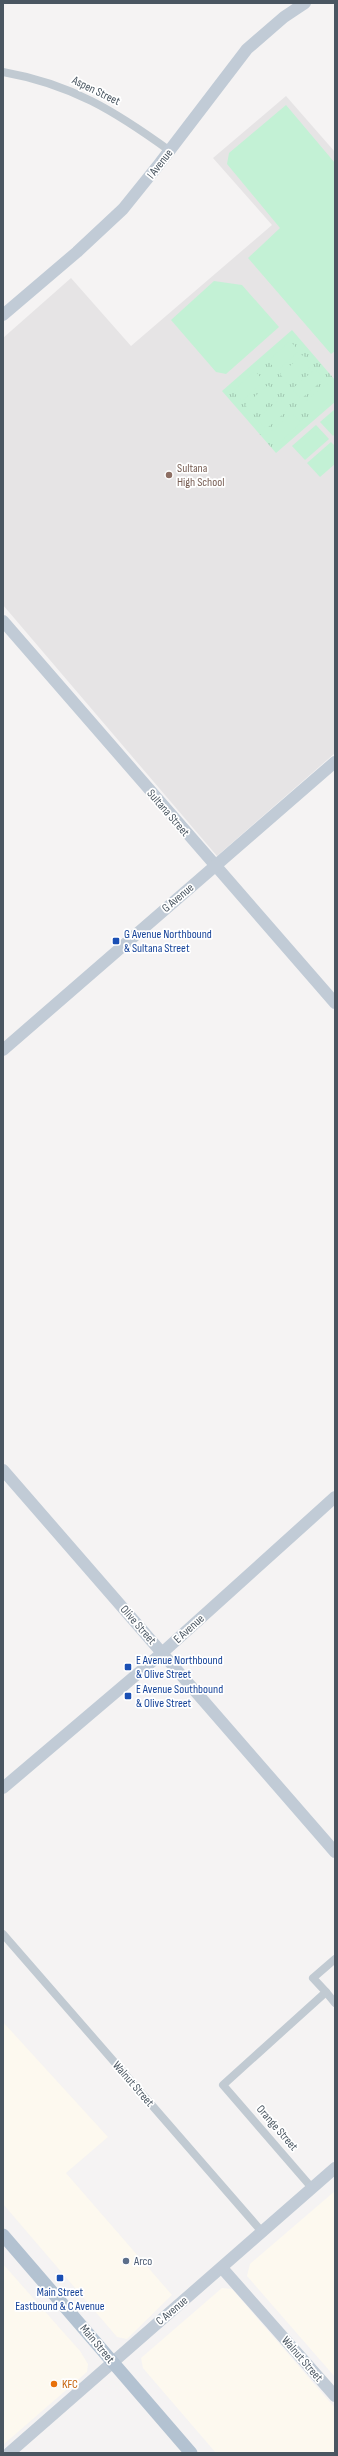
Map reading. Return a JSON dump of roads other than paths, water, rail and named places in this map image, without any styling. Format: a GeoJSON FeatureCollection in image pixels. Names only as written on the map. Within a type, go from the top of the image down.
{"type":"FeatureCollection","features":[{"type":"Feature","properties":{"kind":"main road","name":"Main Street"},"geometry":{"type":"LineString","coordinates":[[3,2235],[191,2453]]}},
{"type":"Feature","properties":{"kind":"street","name":"I Avenue"},"geometry":{"type":"LineString","coordinates":[[3,315],[77,252],[122,208],[170,150],[247,49],[284,17],[305,3]]}},
{"type":"Feature","properties":{"kind":"street","name":"Aspen Street"},"geometry":{"type":"LineString","coordinates":[[3,72],[36,78],[87,98],[117,114],[170,150]]}},
{"type":"Feature","properties":{"kind":"street","name":"Sultana Street"},"geometry":{"type":"LineString","coordinates":[[3,621],[215,867],[335,1003]]}},
{"type":"Feature","properties":{"kind":"street","name":"G Avenue"},"geometry":{"type":"LineString","coordinates":[[3,1050],[335,762]]}},
{"type":"Feature","properties":{"kind":"street","name":"Olive Street"},"geometry":{"type":"LineString","coordinates":[[3,1470],[335,1852]]}},
{"type":"Feature","properties":{"kind":"street","name":"E Avenue"},"geometry":{"type":"LineString","coordinates":[[3,1788],[162,1653],[335,1497]]}},
{"type":"Feature","properties":{"kind":"street","name":"Walnut Street"},"geometry":{"type":"LineString","coordinates":[[3,1934],[263,2233]]}},
{"type":"Feature","properties":{"kind":"street"},"geometry":{"type":"LineString","coordinates":[[335,1959],[313,1978],[335,2003]]}},
{"type":"Feature","properties":{"kind":"street","name":"Orange Street"},"geometry":{"type":"LineString","coordinates":[[312,2188],[224,2085],[326,1992]]}},
{"type":"Feature","properties":{"kind":"street","name":"C Avenue"},"geometry":{"type":"LineString","coordinates":[[17,2450],[112,2362],[263,2233],[335,2168]]}},
{"type":"Feature","properties":{"kind":"street","name":"Walnut Street"},"geometry":{"type":"LineString","coordinates":[[222,2268],[335,2396]]}},
{"type":"Feature","properties":{"kind":"place","name":"Sultana High School"},"geometry":{"type":"Point","coordinates":[169,475]}},
{"type":"Feature","properties":{"kind":"place","name":"G Avenue Northbound & Sultana Street"},"geometry":{"type":"Point","coordinates":[116,941]}},
{"type":"Feature","properties":{"kind":"place","name":"E Avenue Northbound & Olive Street"},"geometry":{"type":"Point","coordinates":[128,1667]}},
{"type":"Feature","properties":{"kind":"place","name":"E Avenue Southbound & Olive Street"},"geometry":{"type":"Point","coordinates":[128,1696]}},
{"type":"Feature","properties":{"kind":"place","name":"Arco"},"geometry":{"type":"Point","coordinates":[126,2261]}},
{"type":"Feature","properties":{"kind":"place","name":"Main Street Eastbound & C Avenue"},"geometry":{"type":"Point","coordinates":[60,2278]}},
{"type":"Feature","properties":{"kind":"place","name":"KFC"},"geometry":{"type":"Point","coordinates":[54,2384]}}]}
